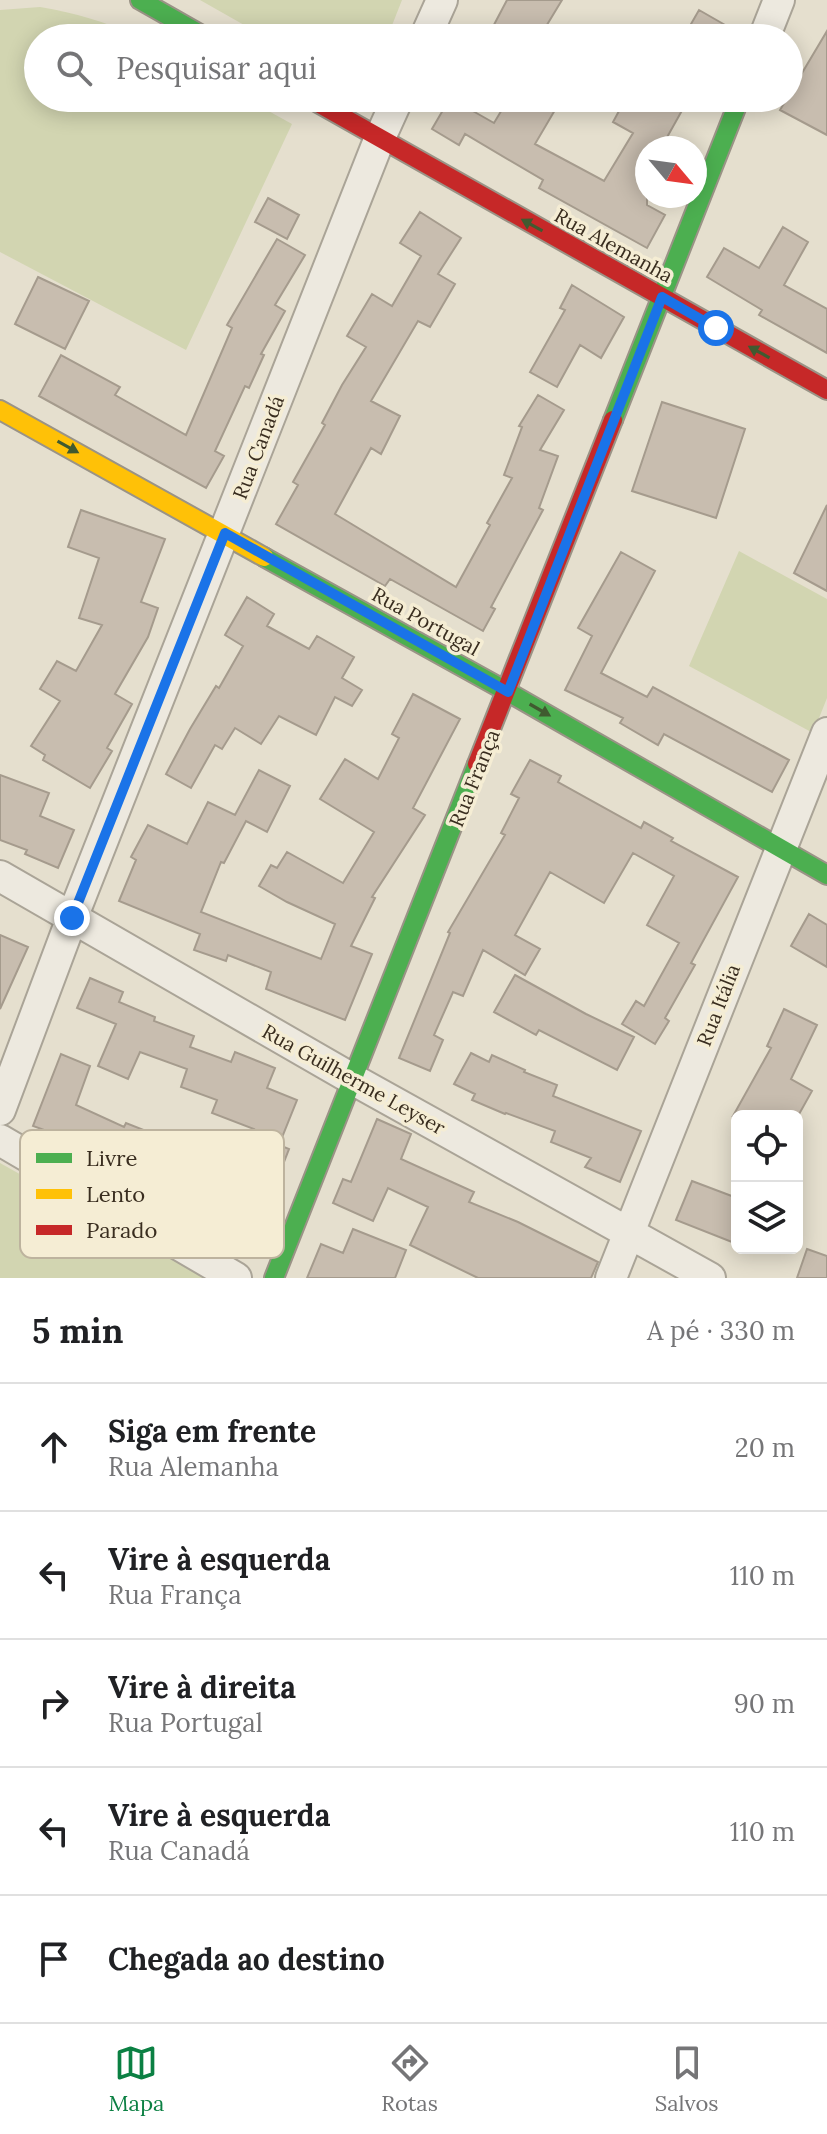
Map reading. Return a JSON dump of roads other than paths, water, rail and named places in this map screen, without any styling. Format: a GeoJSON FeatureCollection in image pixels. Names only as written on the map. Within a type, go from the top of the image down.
{"type":"FeatureCollection","features":[{"type":"Feature","properties":{"kind":"street"},"geometry":{"type":"LineString","coordinates":[[140,0],[182,24]]}},
{"type":"Feature","properties":{"kind":"street"},"geometry":{"type":"LineString","coordinates":[[431,24],[442,0]]}},
{"type":"Feature","properties":{"kind":"street"},"geometry":{"type":"LineString","coordinates":[[770,24],[779,0]]}},
{"type":"Feature","properties":{"kind":"street","name":"Rua Alemanha"},"geometry":{"type":"LineString","coordinates":[[332,112],[827,390]]}},
{"type":"Feature","properties":{"kind":"street","name":"Rua Canadá"},"geometry":{"type":"LineString","coordinates":[[0,1110],[72,918],[392,112]]}},
{"type":"Feature","properties":{"kind":"street","name":"Rua França"},"geometry":{"type":"LineString","coordinates":[[284,1253],[735,112]]}},
{"type":"Feature","properties":{"kind":"street","name":"Rua Portugal"},"geometry":{"type":"LineString","coordinates":[[0,410],[508,692],[827,875]]}},
{"type":"Feature","properties":{"kind":"street","name":"Rua Itália"},"geometry":{"type":"LineString","coordinates":[[611,1278],[827,733]]}},
{"type":"Feature","properties":{"kind":"street","name":"Rua Guilherme Leyser"},"geometry":{"type":"LineString","coordinates":[[0,876],[354,1080],[710,1278]]}},
{"type":"Feature","properties":{"kind":"street"},"geometry":{"type":"LineString","coordinates":[[2,1142],[20,1152]]}},
{"type":"Feature","properties":{"kind":"street"},"geometry":{"type":"LineString","coordinates":[[202,1258],[236,1278]]}},
{"type":"Feature","properties":{"kind":"street","name":"Rua França"},"geometry":{"type":"LineString","coordinates":[[274,1278],[282,1258]]}}]}
